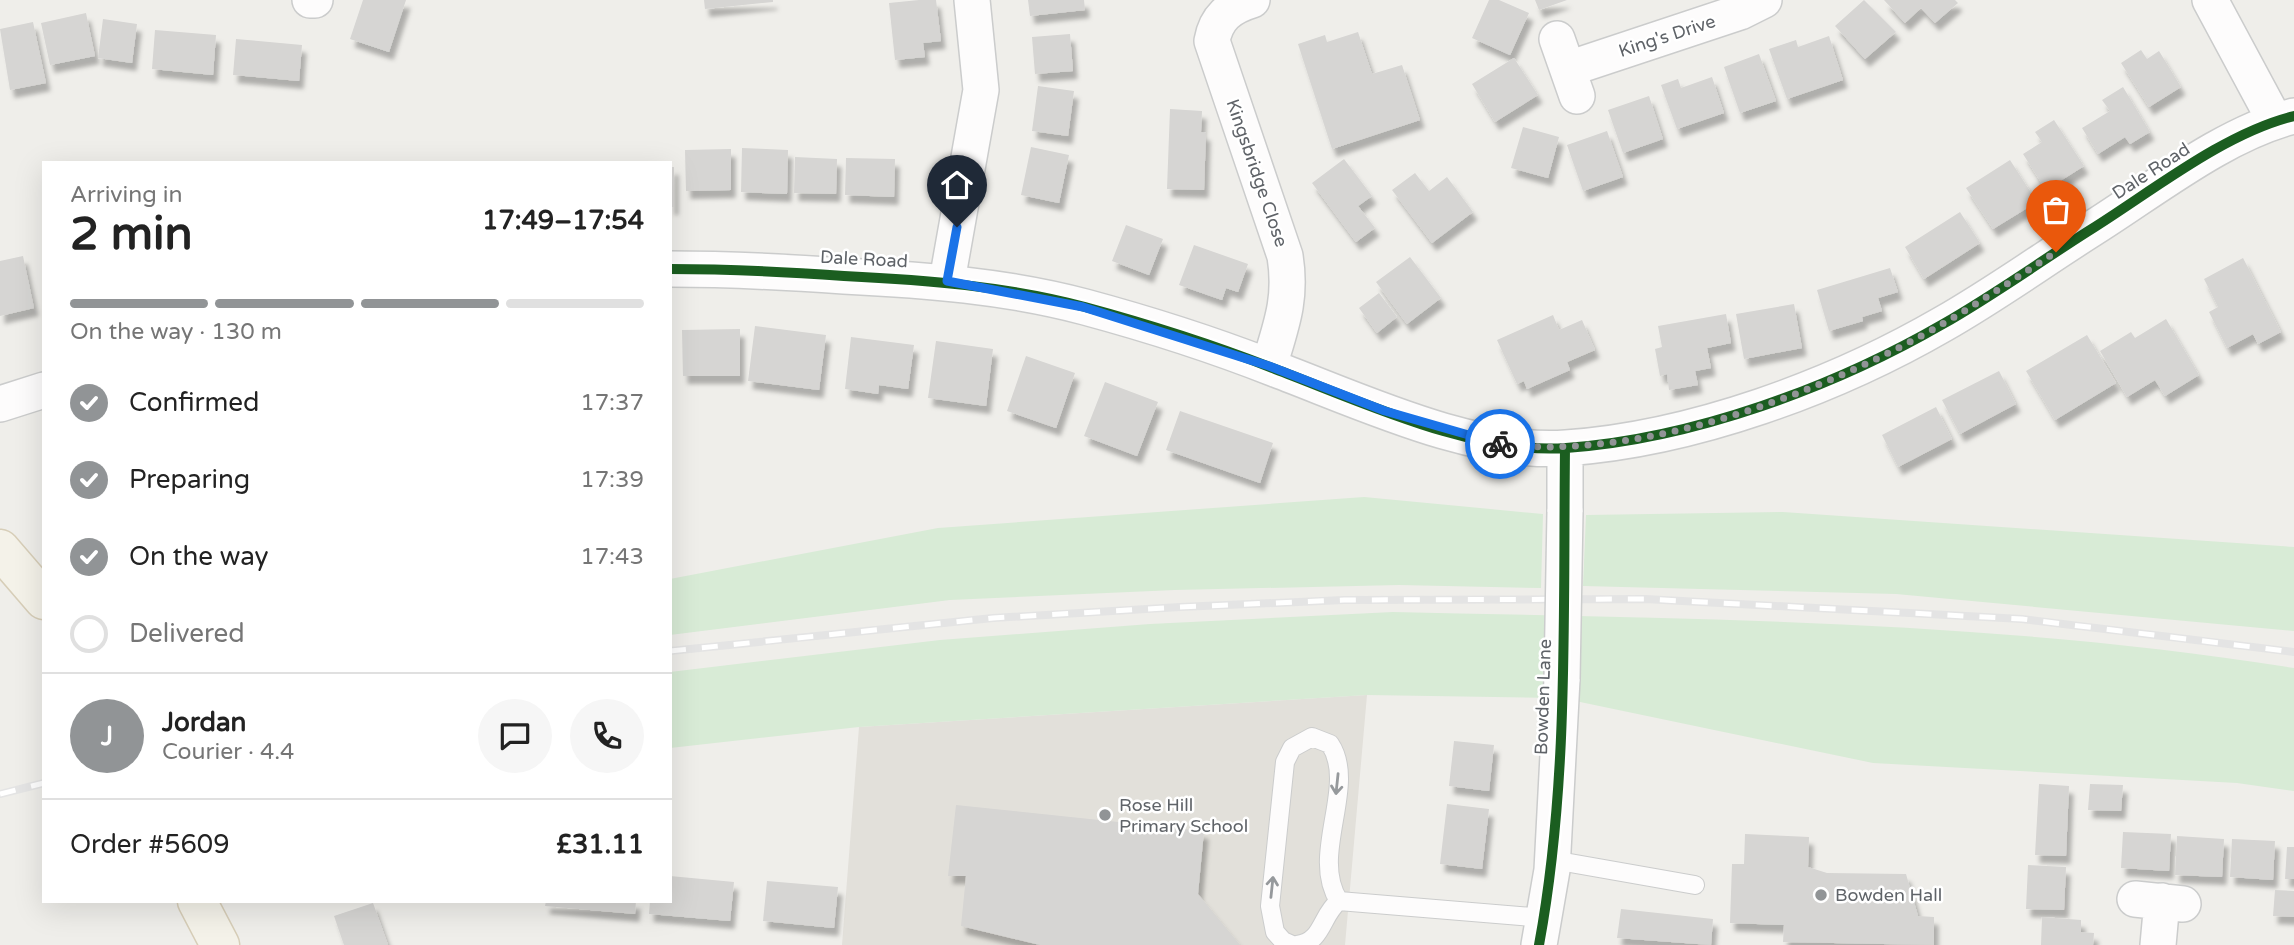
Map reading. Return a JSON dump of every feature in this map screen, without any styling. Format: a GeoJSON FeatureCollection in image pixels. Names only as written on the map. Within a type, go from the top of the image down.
{"type":"FeatureCollection","features":[{"type":"Feature","properties":{"kind":"main road"},"geometry":{"type":"LineString","coordinates":[[0,549],[42,598]]}},
{"type":"Feature","properties":{"kind":"main road"},"geometry":{"type":"LineString","coordinates":[[198,903],[220,945]]}},
{"type":"Feature","properties":{"kind":"street"},"geometry":{"type":"LineString","coordinates":[[947,281],[981,90],[972,0]]}},
{"type":"Feature","properties":{"kind":"street","name":"Kingsbridge Close"},"geometry":{"type":"LineString","coordinates":[[1252,0],[1227,12],[1215,25],[1212,41],[1285,256],[1289,284],[1287,309],[1269,366]]}},
{"type":"Feature","properties":{"kind":"street","name":"King's Drive"},"geometry":{"type":"LineString","coordinates":[[1568,68],[1741,12],[1764,0]]}},
{"type":"Feature","properties":{"kind":"street"},"geometry":{"type":"LineString","coordinates":[[2210,0],[2285,119]]}},
{"type":"Feature","properties":{"kind":"street","name":"Dale Road"},"geometry":{"type":"LineString","coordinates":[[672,269],[724,269],[947,281],[1083,307],[1269,366],[1385,411],[1489,442],[1565,449],[1666,433],[1765,404],[1857,369],[1944,324],[2213,152],[2285,119]]}},
{"type":"Feature","properties":{"kind":"street"},"geometry":{"type":"LineString","coordinates":[[0,404],[42,391]]}},
{"type":"Feature","properties":{"kind":"street","name":"Bowden Lane"},"geometry":{"type":"LineString","coordinates":[[1541,932],[1553,860],[1562,679],[1565,449]]}},
{"type":"Feature","properties":{"kind":"street"},"geometry":{"type":"LineString","coordinates":[[2158,945],[2160,901]]}},
{"type":"Feature","properties":{"kind":"lane"},"geometry":{"type":"LineString","coordinates":[[1344,902],[1327,913],[1316,936],[1306,944],[1294,945],[1275,932],[1270,906],[1284,762],[1292,748],[1312,737],[1330,744],[1339,766],[1329,867],[1331,889],[1344,902],[1541,932]]}},
{"type":"Feature","properties":{"kind":"lane"},"geometry":{"type":"LineString","coordinates":[[1553,860],[1695,885]]}},
{"type":"Feature","properties":{"kind":"shaded area","name":"Rose Hill Primary School"},"geometry":{"type":"Polygon","coordinates":[[[1367,695],[1345,945],[842,945],[859,727],[1367,695]]]}},
{"type":"Feature","properties":{"kind":"green space"},"geometry":{"type":"Polygon","coordinates":[[[1364,497],[1543,514],[1541,588],[1399,585],[1175,590],[950,600],[672,635],[672,579],[938,528],[1364,497]]]}},
{"type":"Feature","properties":{"kind":"green space"},"geometry":{"type":"Polygon","coordinates":[[[1783,512],[2294,547],[2294,631],[1896,594],[1583,586],[1586,515],[1783,512]]]}},
{"type":"Feature","properties":{"kind":"green space"},"geometry":{"type":"Polygon","coordinates":[[[1393,612],[1732,620],[1957,631],[2070,640],[2294,668],[2294,791],[2237,783],[1873,763],[1561,698],[1367,695],[859,727],[672,748],[672,672],[940,640],[1150,624],[1393,612]]]}},
{"type":"Feature","properties":{"kind":"building"},"geometry":{"type":"Polygon","coordinates":[[[363,0],[406,0],[389,52],[350,39],[363,0]]]}},
{"type":"Feature","properties":{"kind":"building"},"geometry":{"type":"Polygon","coordinates":[[[704,0],[773,0],[773,2],[705,9],[704,0]]]}},
{"type":"Feature","properties":{"kind":"building"},"geometry":{"type":"Polygon","coordinates":[[[936,0],[941,41],[923,43],[925,57],[895,60],[889,3],[936,0]]]}},
{"type":"Feature","properties":{"kind":"building"},"geometry":{"type":"Polygon","coordinates":[[[1028,0],[1084,0],[1085,10],[1030,16],[1028,0]]]}},
{"type":"Feature","properties":{"kind":"building"},"geometry":{"type":"Polygon","coordinates":[[[1489,0],[1499,0],[1529,13],[1510,55],[1472,38],[1489,0]]]}},
{"type":"Feature","properties":{"kind":"building"},"geometry":{"type":"Polygon","coordinates":[[[1535,0],[1567,0],[1539,10],[1535,0]]]}},
{"type":"Feature","properties":{"kind":"building"},"geometry":{"type":"Polygon","coordinates":[[[1864,0],[1896,32],[1865,59],[1835,26],[1864,0]]]}},
{"type":"Feature","properties":{"kind":"building"},"geometry":{"type":"Polygon","coordinates":[[[1884,0],[1955,0],[1958,3],[1935,23],[1921,8],[1905,23],[1884,0]]]}},
{"type":"Feature","properties":{"kind":"building"},"geometry":{"type":"Polygon","coordinates":[[[86,13],[95,56],[50,65],[41,23],[86,13]]]}},
{"type":"Feature","properties":{"kind":"building"},"geometry":{"type":"Polygon","coordinates":[[[103,19],[137,24],[132,63],[98,58],[103,19]]]}},
{"type":"Feature","properties":{"kind":"building"},"geometry":{"type":"Polygon","coordinates":[[[33,22],[46,83],[10,90],[0,29],[33,22]]]}},
{"type":"Feature","properties":{"kind":"building"},"geometry":{"type":"Polygon","coordinates":[[[155,30],[216,35],[213,75],[152,69],[155,30]]]}},
{"type":"Feature","properties":{"kind":"building"},"geometry":{"type":"Polygon","coordinates":[[[1358,32],[1372,74],[1402,65],[1420,120],[1332,149],[1298,44],[1325,35],[1327,42],[1358,32]]]}},
{"type":"Feature","properties":{"kind":"building"},"geometry":{"type":"Polygon","coordinates":[[[1070,34],[1073,71],[1035,74],[1032,37],[1070,34]]]}},
{"type":"Feature","properties":{"kind":"building"},"geometry":{"type":"Polygon","coordinates":[[[1829,36],[1843,80],[1787,99],[1769,49],[1796,40],[1798,47],[1829,36]]]}},
{"type":"Feature","properties":{"kind":"building"},"geometry":{"type":"Polygon","coordinates":[[[236,39],[302,45],[299,81],[233,75],[236,39]]]}},
{"type":"Feature","properties":{"kind":"building"},"geometry":{"type":"Polygon","coordinates":[[[2141,50],[2147,59],[2159,51],[2181,87],[2149,107],[2121,63],[2141,50]]]}},
{"type":"Feature","properties":{"kind":"building"},"geometry":{"type":"Polygon","coordinates":[[[1759,54],[1776,101],[1740,113],[1724,67],[1759,54]]]}},
{"type":"Feature","properties":{"kind":"building"},"geometry":{"type":"Polygon","coordinates":[[[1514,58],[1538,95],[1495,122],[1472,84],[1514,58]]]}},
{"type":"Feature","properties":{"kind":"building"},"geometry":{"type":"Polygon","coordinates":[[[1712,77],[1724,113],[1677,129],[1661,85],[1678,79],[1681,88],[1712,77]]]}},
{"type":"Feature","properties":{"kind":"building"},"geometry":{"type":"Polygon","coordinates":[[[1038,86],[1074,91],[1068,136],[1032,131],[1038,86]]]}},
{"type":"Feature","properties":{"kind":"building"},"geometry":{"type":"Polygon","coordinates":[[[2123,87],[2150,132],[2130,144],[2125,137],[2098,154],[2082,128],[2110,111],[2102,100],[2123,87]]]}},
{"type":"Feature","properties":{"kind":"building"},"geometry":{"type":"Polygon","coordinates":[[[1649,96],[1663,139],[1623,153],[1608,110],[1649,96]]]}},
{"type":"Feature","properties":{"kind":"building"},"geometry":{"type":"Polygon","coordinates":[[[1170,109],[1202,111],[1201,132],[1206,133],[1204,190],[1167,189],[1170,109]]]}},
{"type":"Feature","properties":{"kind":"building"},"geometry":{"type":"Polygon","coordinates":[[[2054,120],[2084,166],[2046,190],[2023,154],[2042,142],[2035,132],[2054,120]]]}},
{"type":"Feature","properties":{"kind":"building"},"geometry":{"type":"Polygon","coordinates":[[[1523,127],[1559,137],[1548,178],[1511,168],[1523,127]]]}},
{"type":"Feature","properties":{"kind":"building"},"geometry":{"type":"Polygon","coordinates":[[[1607,131],[1623,177],[1583,191],[1567,145],[1607,131]]]}},
{"type":"Feature","properties":{"kind":"building"},"geometry":{"type":"Polygon","coordinates":[[[1031,147],[1069,155],[1059,203],[1021,195],[1031,147]]]}},
{"type":"Feature","properties":{"kind":"building"},"geometry":{"type":"Polygon","coordinates":[[[742,148],[788,150],[787,194],[741,192],[742,148]]]}},
{"type":"Feature","properties":{"kind":"building"},"geometry":{"type":"Polygon","coordinates":[[[731,149],[731,190],[686,191],[685,150],[731,149]]]}},
{"type":"Feature","properties":{"kind":"building"},"geometry":{"type":"Polygon","coordinates":[[[795,157],[837,159],[836,194],[794,193],[795,157]]]}},
{"type":"Feature","properties":{"kind":"building"},"geometry":{"type":"Polygon","coordinates":[[[846,158],[895,159],[894,197],[845,195],[846,158]]]}},
{"type":"Feature","properties":{"kind":"building"},"geometry":{"type":"Polygon","coordinates":[[[1344,159],[1372,196],[1358,206],[1375,228],[1356,242],[1312,183],[1344,159]]]}},
{"type":"Feature","properties":{"kind":"building"},"geometry":{"type":"Polygon","coordinates":[[[2010,160],[2037,202],[1993,229],[1966,188],[2010,160]]]}},
{"type":"Feature","properties":{"kind":"building"},"geometry":{"type":"Polygon","coordinates":[[[672,167],[674,167],[672,207],[672,167]]]}},
{"type":"Feature","properties":{"kind":"building"},"geometry":{"type":"Polygon","coordinates":[[[1415,173],[1429,191],[1447,177],[1473,212],[1432,243],[1392,190],[1415,173]]]}},
{"type":"Feature","properties":{"kind":"building"},"geometry":{"type":"Polygon","coordinates":[[[1960,212],[1980,243],[1924,279],[1905,247],[1960,212]]]}},
{"type":"Feature","properties":{"kind":"building"},"geometry":{"type":"Polygon","coordinates":[[[1126,225],[1163,239],[1149,275],[1112,261],[1126,225]]]}},
{"type":"Feature","properties":{"kind":"building"},"geometry":{"type":"Polygon","coordinates":[[[1194,245],[1248,264],[1238,292],[1226,288],[1222,300],[1179,285],[1194,245]]]}},
{"type":"Feature","properties":{"kind":"building"},"geometry":{"type":"Polygon","coordinates":[[[23,256],[34,308],[0,316],[0,261],[23,256]]]}},
{"type":"Feature","properties":{"kind":"building"},"geometry":{"type":"Polygon","coordinates":[[[1410,257],[1441,298],[1407,324],[1376,282],[1410,257]]]}},
{"type":"Feature","properties":{"kind":"building"},"geometry":{"type":"Polygon","coordinates":[[[2243,258],[2281,332],[2258,344],[2253,334],[2227,348],[2209,312],[2218,307],[2204,279],[2243,258]]]}},
{"type":"Feature","properties":{"kind":"building"},"geometry":{"type":"Polygon","coordinates":[[[1890,268],[1898,292],[1878,298],[1882,311],[1862,317],[1863,321],[1829,331],[1817,290],[1890,268]]]}},
{"type":"Feature","properties":{"kind":"building"},"geometry":{"type":"Polygon","coordinates":[[[1379,293],[1397,317],[1377,333],[1359,308],[1379,293]]]}},
{"type":"Feature","properties":{"kind":"building"},"geometry":{"type":"Polygon","coordinates":[[[1794,304],[1802,348],[1744,359],[1736,314],[1794,304]]]}},
{"type":"Feature","properties":{"kind":"building"},"geometry":{"type":"Polygon","coordinates":[[[1726,314],[1731,343],[1707,348],[1711,368],[1695,371],[1698,385],[1669,390],[1667,374],[1660,376],[1655,349],[1662,347],[1658,326],[1726,314]]]}},
{"type":"Feature","properties":{"kind":"building"},"geometry":{"type":"Polygon","coordinates":[[[1553,315],[1559,330],[1582,320],[1595,350],[1567,362],[1570,370],[1527,389],[1524,381],[1517,384],[1497,340],[1553,315]]]}},
{"type":"Feature","properties":{"kind":"building"},"geometry":{"type":"Polygon","coordinates":[[[2166,319],[2199,375],[2165,396],[2155,380],[2127,397],[2100,351],[2131,332],[2135,338],[2166,319]]]}},
{"type":"Feature","properties":{"kind":"building"},"geometry":{"type":"Polygon","coordinates":[[[755,326],[826,335],[819,390],[748,381],[755,326]]]}},
{"type":"Feature","properties":{"kind":"building"},"geometry":{"type":"Polygon","coordinates":[[[740,329],[740,376],[683,376],[682,330],[740,329]]]}},
{"type":"Feature","properties":{"kind":"building"},"geometry":{"type":"Polygon","coordinates":[[[2087,335],[2116,383],[2055,420],[2026,371],[2087,335]]]}},
{"type":"Feature","properties":{"kind":"building"},"geometry":{"type":"Polygon","coordinates":[[[851,337],[914,345],[908,389],[879,385],[878,394],[845,389],[851,337]]]}},
{"type":"Feature","properties":{"kind":"building"},"geometry":{"type":"Polygon","coordinates":[[[936,341],[993,349],[986,406],[928,398],[936,341]]]}},
{"type":"Feature","properties":{"kind":"building"},"geometry":{"type":"Polygon","coordinates":[[[1026,356],[1075,373],[1056,428],[1007,411],[1026,356]]]}},
{"type":"Feature","properties":{"kind":"building"},"geometry":{"type":"Polygon","coordinates":[[[1999,371],[2016,404],[1960,434],[1942,400],[1999,371]]]}},
{"type":"Feature","properties":{"kind":"building"},"geometry":{"type":"Polygon","coordinates":[[[1105,382],[1158,402],[1137,456],[1084,436],[1105,382]]]}},
{"type":"Feature","properties":{"kind":"building"},"geometry":{"type":"Polygon","coordinates":[[[1936,407],[1952,439],[1898,467],[1882,435],[1936,407]]]}},
{"type":"Feature","properties":{"kind":"building"},"geometry":{"type":"Polygon","coordinates":[[[1180,411],[1273,443],[1260,483],[1166,450],[1180,411]]]}},
{"type":"Feature","properties":{"kind":"building"},"geometry":{"type":"Polygon","coordinates":[[[1454,741],[1494,745],[1489,791],[1449,786],[1454,741]]]}},
{"type":"Feature","properties":{"kind":"building"},"geometry":{"type":"Polygon","coordinates":[[[2039,784],[2069,786],[2066,856],[2035,855],[2039,784]]]}},
{"type":"Feature","properties":{"kind":"building"},"geometry":{"type":"Polygon","coordinates":[[[2090,784],[2123,785],[2121,811],[2088,810],[2090,784]]]}},
{"type":"Feature","properties":{"kind":"building"},"geometry":{"type":"Polygon","coordinates":[[[1447,804],[1489,809],[1482,869],[1440,864],[1447,804]]]}},
{"type":"Feature","properties":{"kind":"building"},"geometry":{"type":"Polygon","coordinates":[[[956,805],[1204,831],[1198,894],[1240,945],[1040,945],[961,926],[966,876],[948,876],[956,805]]]}},
{"type":"Feature","properties":{"kind":"building"},"geometry":{"type":"Polygon","coordinates":[[[2123,832],[2171,834],[2169,871],[2121,868],[2123,832]]]}},
{"type":"Feature","properties":{"kind":"building","name":"Bowden Hall"},"geometry":{"type":"Polygon","coordinates":[[[1745,834],[1809,837],[1808,867],[1827,873],[1906,874],[1918,916],[1934,917],[1934,945],[1783,942],[1784,925],[1730,923],[1732,864],[1744,864],[1745,834]]]}},
{"type":"Feature","properties":{"kind":"building"},"geometry":{"type":"Polygon","coordinates":[[[2177,836],[2224,839],[2222,877],[2175,875],[2177,836]]]}},
{"type":"Feature","properties":{"kind":"building"},"geometry":{"type":"Polygon","coordinates":[[[2232,839],[2275,841],[2273,880],[2230,877],[2232,839]]]}},
{"type":"Feature","properties":{"kind":"building"},"geometry":{"type":"Polygon","coordinates":[[[2287,847],[2294,847],[2294,879],[2285,879],[2287,847]]]}},
{"type":"Feature","properties":{"kind":"building"},"geometry":{"type":"Polygon","coordinates":[[[2028,865],[2066,867],[2064,910],[2026,909],[2028,865]]]}},
{"type":"Feature","properties":{"kind":"building"},"geometry":{"type":"Polygon","coordinates":[[[672,876],[734,882],[730,921],[649,914],[650,903],[672,903],[672,876]]]}},
{"type":"Feature","properties":{"kind":"building"},"geometry":{"type":"Polygon","coordinates":[[[767,881],[838,887],[834,928],[763,921],[767,881]]]}},
{"type":"Feature","properties":{"kind":"building"},"geometry":{"type":"Polygon","coordinates":[[[2275,890],[2294,891],[2294,917],[2273,916],[2275,890]]]}},
{"type":"Feature","properties":{"kind":"building"},"geometry":{"type":"Polygon","coordinates":[[[373,903],[388,945],[344,945],[334,916],[373,903]]]}},
{"type":"Feature","properties":{"kind":"building"},"geometry":{"type":"Polygon","coordinates":[[[546,903],[636,903],[635,914],[545,906],[546,903]]]}},
{"type":"Feature","properties":{"kind":"building"},"geometry":{"type":"Polygon","coordinates":[[[1621,909],[1713,919],[1711,945],[1617,938],[1621,909]]]}},
{"type":"Feature","properties":{"kind":"building"},"geometry":{"type":"Polygon","coordinates":[[[2042,917],[2081,920],[2081,932],[2094,933],[2093,945],[2041,945],[2042,917]]]}},
{"type":"Feature","properties":{"kind":"railway"},"geometry":{"type":"LineString","coordinates":[[672,651],[993,618],[1180,607],[1344,600],[1645,599],[2022,619],[2294,652]]}},
{"type":"Feature","properties":{"kind":"railway"},"geometry":{"type":"LineString","coordinates":[[0,794],[42,784]]}},
{"type":"Feature","properties":{"kind":"cycle path"},"geometry":{"type":"LineString","coordinates":[[672,269],[905,280],[965,285],[1055,300],[1133,320],[1205,343],[1380,410],[1456,435],[1531,448],[1566,448],[1663,434],[1712,421],[1809,389],[1856,369],[1962,313],[2189,165],[2241,136],[2294,116]]}},
{"type":"Feature","properties":{"kind":"cycle path"},"geometry":{"type":"LineString","coordinates":[[1539,945],[1549,884],[1560,760],[1565,449]]}},
{"type":"Feature","properties":{"kind":"way so far"},"geometry":{"type":"LineString","coordinates":[[1500,444],[1565,449],[1666,433],[1765,404],[1857,369],[1944,324],[2056,252]]}},
{"type":"Feature","properties":{"kind":"place","name":"Rose Hill Primary School"},"geometry":{"type":"Point","coordinates":[1105,815]}},
{"type":"Feature","properties":{"kind":"place","name":"Bowden Hall"},"geometry":{"type":"Point","coordinates":[1821,895]}},
{"type":"Feature","properties":{"kind":"route"},"geometry":{"type":"LineString","coordinates":[[957,227],[947,281],[1083,307],[1269,366],[1385,411],[1500,444]]}}]}
